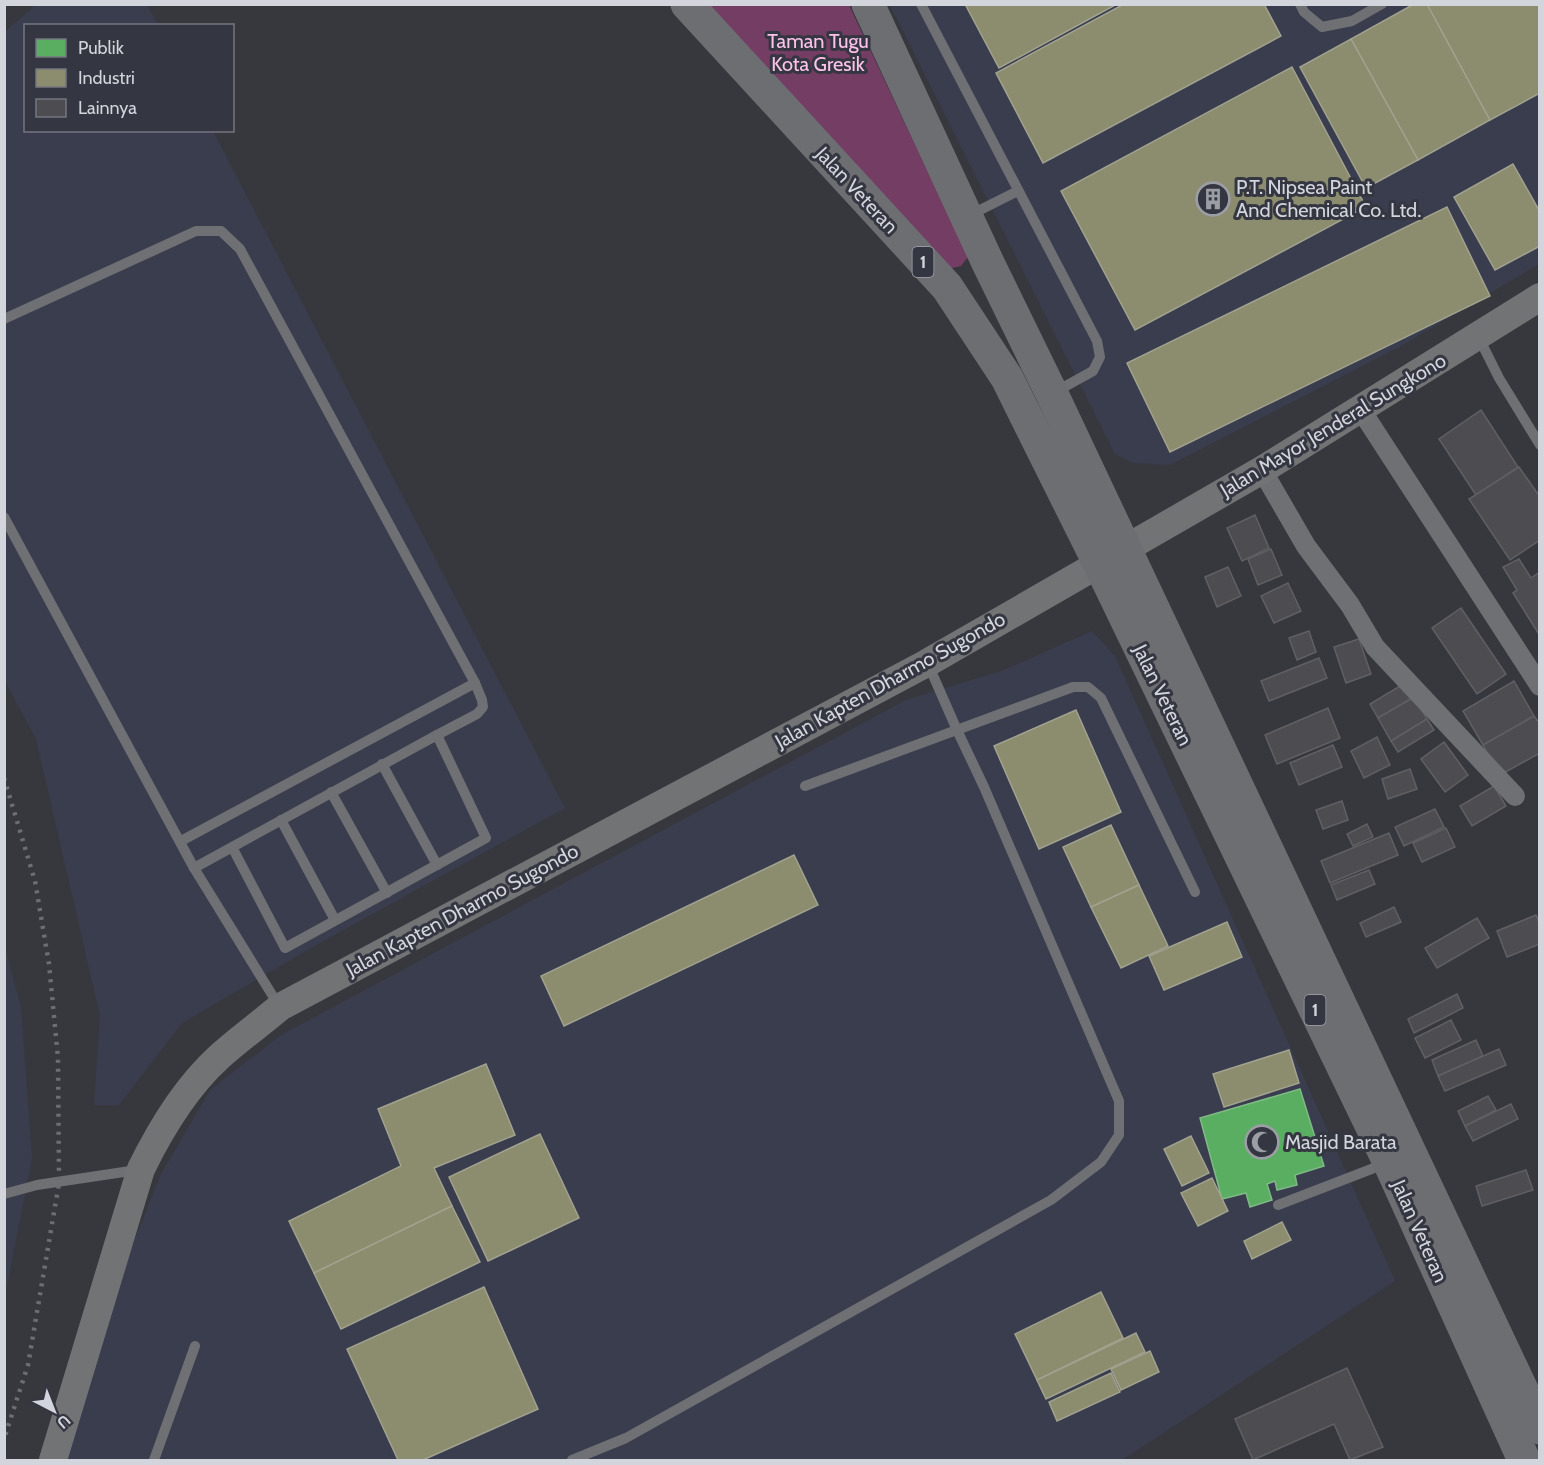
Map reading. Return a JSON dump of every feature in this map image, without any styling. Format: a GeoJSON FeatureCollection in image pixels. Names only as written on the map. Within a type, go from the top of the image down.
{"type":"FeatureCollection","features":[{"type":"Feature","properties":{"kind":"highway","name":"Jalan Veteran"},"geometry":{"type":"LineString","coordinates":[[687,4],[947,287],[1007,378],[1112,555],[1539,1428]]}},
{"type":"Feature","properties":{"kind":"highway","name":"Jalan Veteran"},"geometry":{"type":"LineString","coordinates":[[868,4],[988,263],[1052,394],[1112,555],[1524,1461]]}},
{"type":"Feature","properties":{"kind":"highway"},"geometry":{"type":"LineString","coordinates":[[947,287],[988,263]]}},
{"type":"Feature","properties":{"kind":"main road","name":"Jalan Mayor Jenderal Sungkono"},"geometry":{"type":"LineString","coordinates":[[1112,555],[1262,470],[1539,297]]}},
{"type":"Feature","properties":{"kind":"main road","name":"Jalan Kapten Dharmo Sugondo"},"geometry":{"type":"LineString","coordinates":[[52,1461],[141,1169],[156,1138],[183,1098],[218,1058],[280,1007],[927,663],[1112,555]]}},
{"type":"Feature","properties":{"kind":"street"},"geometry":{"type":"LineString","coordinates":[[1361,410],[1539,686]]}},
{"type":"Feature","properties":{"kind":"street"},"geometry":{"type":"LineString","coordinates":[[1262,470],[1306,546],[1350,605],[1375,647],[1515,796]]}},
{"type":"Feature","properties":{"kind":"lane"},"geometry":{"type":"LineString","coordinates":[[921,4],[1097,341],[1100,357],[1092,371],[1052,394]]}},
{"type":"Feature","properties":{"kind":"lane"},"geometry":{"type":"LineString","coordinates":[[1300,4],[1304,12],[1322,27],[1352,21],[1382,4]]}},
{"type":"Feature","properties":{"kind":"lane"},"geometry":{"type":"LineString","coordinates":[[967,216],[1018,191]]}},
{"type":"Feature","properties":{"kind":"lane"},"geometry":{"type":"LineString","coordinates":[[4,319],[196,231],[221,231],[240,249],[475,683],[482,700],[483,707],[477,714],[194,868]]}},
{"type":"Feature","properties":{"kind":"lane"},"geometry":{"type":"LineString","coordinates":[[1478,336],[1539,445]]}},
{"type":"Feature","properties":{"kind":"lane"},"geometry":{"type":"LineString","coordinates":[[4,517],[194,868],[280,1007]]}},
{"type":"Feature","properties":{"kind":"lane"},"geometry":{"type":"LineString","coordinates":[[572,1461],[626,1438],[1051,1200],[1101,1162],[1119,1135],[1119,1101],[984,787],[927,663]]}},
{"type":"Feature","properties":{"kind":"lane"},"geometry":{"type":"LineString","coordinates":[[181,842],[475,683]]}},
{"type":"Feature","properties":{"kind":"lane"},"geometry":{"type":"LineString","coordinates":[[805,786],[1073,687],[1088,687],[1101,698],[1195,892]]}},
{"type":"Feature","properties":{"kind":"lane"},"geometry":{"type":"LineString","coordinates":[[232,847],[285,948],[387,893],[486,838],[437,735]]}},
{"type":"Feature","properties":{"kind":"lane"},"geometry":{"type":"LineString","coordinates":[[382,764],[437,865]]}},
{"type":"Feature","properties":{"kind":"lane"},"geometry":{"type":"LineString","coordinates":[[331,792],[387,893]]}},
{"type":"Feature","properties":{"kind":"lane"},"geometry":{"type":"LineString","coordinates":[[281,820],[335,920]]}},
{"type":"Feature","properties":{"kind":"lane"},"geometry":{"type":"LineString","coordinates":[[1278,1205],[1389,1162]]}},
{"type":"Feature","properties":{"kind":"lane"},"geometry":{"type":"LineString","coordinates":[[4,1194],[38,1185],[141,1169]]}},
{"type":"Feature","properties":{"kind":"lane"},"geometry":{"type":"LineString","coordinates":[[154,1461],[195,1346]]}},
{"type":"Feature","properties":{"kind":"shaded area"},"geometry":{"type":"Polygon","coordinates":[[[35,5],[147,5],[157,24],[24,24],[24,132],[214,132],[565,808],[318,944],[182,1023],[119,1105],[94,1105],[100,1016],[36,739],[5,681],[5,32],[35,5]]]}},
{"type":"Feature","properties":{"kind":"shaded area"},"geometry":{"type":"Polygon","coordinates":[[[890,5],[1539,5],[1539,264],[1401,346],[1170,465],[1133,463],[1115,454],[890,5]]]}},
{"type":"Feature","properties":{"kind":"shaded area"},"geometry":{"type":"Polygon","coordinates":[[[1092,631],[1115,656],[1395,1281],[1122,1460],[65,1460],[123,1269],[161,1174],[210,1090],[281,1035],[906,700],[1004,670],[1092,631]]]}},
{"type":"Feature","properties":{"kind":"shaded area"},"geometry":{"type":"Polygon","coordinates":[[[5,947],[21,1008],[32,1158],[5,1296],[5,947]]]}},
{"type":"Feature","properties":{"kind":"green space","name":"Taman Tugu Kota Gresik"},"geometry":{"type":"Polygon","coordinates":[[[708,5],[849,5],[968,257],[961,266],[948,269],[708,5]]]}},
{"type":"Feature","properties":{"kind":"building: Publik","name":"Masjid Barata"},"geometry":{"type":"Polygon","coordinates":[[[1300,1089],[1324,1166],[1295,1175],[1297,1185],[1277,1190],[1275,1181],[1267,1184],[1272,1200],[1250,1207],[1246,1193],[1222,1199],[1200,1118],[1300,1089]]]}},
{"type":"Feature","properties":{"kind":"building: Industri"},"geometry":{"type":"Polygon","coordinates":[[[965,4],[1117,4],[999,68],[965,4]]]}},
{"type":"Feature","properties":{"kind":"building: Industri"},"geometry":{"type":"Polygon","coordinates":[[[1124,4],[1264,4],[1281,36],[1043,163],[996,73],[1124,4]]]}},
{"type":"Feature","properties":{"kind":"building: Industri"},"geometry":{"type":"Polygon","coordinates":[[[1414,4],[1427,4],[1490,120],[1418,160],[1351,39],[1414,4]]]}},
{"type":"Feature","properties":{"kind":"building: Industri"},"geometry":{"type":"Polygon","coordinates":[[[1427,4],[1540,4],[1540,93],[1490,120],[1427,4]]]}},
{"type":"Feature","properties":{"kind":"building: Industri"},"geometry":{"type":"Polygon","coordinates":[[[1351,39],[1418,160],[1366,188],[1300,67],[1351,39]]]}},
{"type":"Feature","properties":{"kind":"building: Industri","name":"P.T. Nipsea Paint And Chemical Co. Ltd."},"geometry":{"type":"Polygon","coordinates":[[[1292,67],[1366,207],[1135,330],[1061,191],[1292,67]]]}},
{"type":"Feature","properties":{"kind":"building: Industri"},"geometry":{"type":"Polygon","coordinates":[[[1513,164],[1540,212],[1540,246],[1495,270],[1454,197],[1513,164]]]}},
{"type":"Feature","properties":{"kind":"building: Industri"},"geometry":{"type":"Polygon","coordinates":[[[1447,207],[1490,296],[1170,452],[1127,363],[1447,207]]]}},
{"type":"Feature","properties":{"kind":"building: Industri"},"geometry":{"type":"Polygon","coordinates":[[[1076,710],[1121,812],[1039,849],[994,746],[1076,710]]]}},
{"type":"Feature","properties":{"kind":"building: Industri"},"geometry":{"type":"Polygon","coordinates":[[[1111,825],[1139,885],[1091,907],[1063,847],[1111,825]]]}},
{"type":"Feature","properties":{"kind":"building: Industri"},"geometry":{"type":"Polygon","coordinates":[[[794,855],[818,905],[564,1026],[541,976],[794,855]]]}},
{"type":"Feature","properties":{"kind":"building: Industri"},"geometry":{"type":"Polygon","coordinates":[[[1139,885],[1168,946],[1121,968],[1091,907],[1139,885]]]}},
{"type":"Feature","properties":{"kind":"building: Industri"},"geometry":{"type":"Polygon","coordinates":[[[1227,922],[1242,957],[1164,990],[1149,956],[1227,922]]]}},
{"type":"Feature","properties":{"kind":"building: Industri"},"geometry":{"type":"Polygon","coordinates":[[[1289,1050],[1299,1083],[1224,1107],[1213,1074],[1289,1050]]]}},
{"type":"Feature","properties":{"kind":"building: Industri"},"geometry":{"type":"Polygon","coordinates":[[[486,1064],[515,1135],[434,1168],[452,1206],[314,1273],[289,1221],[401,1166],[378,1109],[486,1064]]]}},
{"type":"Feature","properties":{"kind":"building: Industri"},"geometry":{"type":"Polygon","coordinates":[[[540,1134],[579,1218],[488,1261],[449,1177],[540,1134]]]}},
{"type":"Feature","properties":{"kind":"building: Industri"},"geometry":{"type":"Polygon","coordinates":[[[1191,1136],[1209,1173],[1182,1186],[1164,1149],[1191,1136]]]}},
{"type":"Feature","properties":{"kind":"building: Industri"},"geometry":{"type":"Polygon","coordinates":[[[1212,1178],[1228,1211],[1198,1226],[1181,1193],[1212,1178]]]}},
{"type":"Feature","properties":{"kind":"building: Industri"},"geometry":{"type":"Polygon","coordinates":[[[452,1206],[480,1262],[341,1329],[314,1273],[452,1206]]]}},
{"type":"Feature","properties":{"kind":"building: Industri"},"geometry":{"type":"Polygon","coordinates":[[[1282,1222],[1291,1240],[1252,1259],[1244,1241],[1282,1222]]]}},
{"type":"Feature","properties":{"kind":"building: Industri"},"geometry":{"type":"Polygon","coordinates":[[[484,1287],[538,1409],[423,1460],[398,1460],[347,1349],[484,1287]]]}},
{"type":"Feature","properties":{"kind":"building: Industri"},"geometry":{"type":"Polygon","coordinates":[[[1101,1292],[1123,1338],[1037,1380],[1015,1334],[1101,1292]]]}},
{"type":"Feature","properties":{"kind":"building: Industri"},"geometry":{"type":"Polygon","coordinates":[[[1136,1333],[1145,1352],[1046,1399],[1037,1380],[1136,1333]]]}},
{"type":"Feature","properties":{"kind":"building: Industri"},"geometry":{"type":"Polygon","coordinates":[[[1150,1351],[1159,1372],[1121,1390],[1111,1369],[1150,1351]]]}},
{"type":"Feature","properties":{"kind":"building: Industri"},"geometry":{"type":"Polygon","coordinates":[[[1111,1373],[1120,1392],[1057,1421],[1049,1402],[1111,1373]]]}},
{"type":"Feature","properties":{"kind":"building: Lainnya"},"geometry":{"type":"Polygon","coordinates":[[[1481,410],[1518,467],[1476,495],[1439,439],[1481,410]]]}},
{"type":"Feature","properties":{"kind":"building: Lainnya"},"geometry":{"type":"Polygon","coordinates":[[[1519,467],[1540,497],[1540,540],[1510,560],[1469,499],[1519,467]]]}},
{"type":"Feature","properties":{"kind":"building: Lainnya"},"geometry":{"type":"Polygon","coordinates":[[[1255,515],[1269,548],[1242,561],[1227,528],[1255,515]]]}},
{"type":"Feature","properties":{"kind":"building: Lainnya"},"geometry":{"type":"Polygon","coordinates":[[[1271,549],[1282,575],[1258,585],[1248,559],[1271,549]]]}},
{"type":"Feature","properties":{"kind":"building: Lainnya"},"geometry":{"type":"Polygon","coordinates":[[[1519,559],[1531,578],[1540,572],[1540,636],[1513,593],[1517,590],[1503,567],[1519,559]]]}},
{"type":"Feature","properties":{"kind":"building: Lainnya"},"geometry":{"type":"Polygon","coordinates":[[[1228,567],[1241,596],[1217,607],[1205,577],[1228,567]]]}},
{"type":"Feature","properties":{"kind":"building: Lainnya"},"geometry":{"type":"Polygon","coordinates":[[[1288,583],[1301,611],[1274,623],[1261,596],[1288,583]]]}},
{"type":"Feature","properties":{"kind":"building: Lainnya"},"geometry":{"type":"Polygon","coordinates":[[[1461,608],[1506,674],[1477,694],[1432,628],[1461,608]]]}},
{"type":"Feature","properties":{"kind":"building: Lainnya"},"geometry":{"type":"Polygon","coordinates":[[[1309,631],[1316,652],[1297,660],[1289,638],[1309,631]]]}},
{"type":"Feature","properties":{"kind":"building: Lainnya"},"geometry":{"type":"Polygon","coordinates":[[[1359,639],[1371,674],[1346,683],[1334,647],[1359,639]]]}},
{"type":"Feature","properties":{"kind":"building: Lainnya"},"geometry":{"type":"Polygon","coordinates":[[[1319,658],[1327,678],[1269,701],[1261,681],[1319,658]]]}},
{"type":"Feature","properties":{"kind":"building: Lainnya"},"geometry":{"type":"Polygon","coordinates":[[[1514,681],[1534,716],[1483,745],[1463,711],[1514,681]]]}},
{"type":"Feature","properties":{"kind":"building: Lainnya"},"geometry":{"type":"Polygon","coordinates":[[[1405,683],[1414,697],[1378,718],[1370,704],[1405,683]]]}},
{"type":"Feature","properties":{"kind":"building: Lainnya"},"geometry":{"type":"Polygon","coordinates":[[[1414,697],[1427,719],[1391,741],[1378,718],[1414,697]]]}},
{"type":"Feature","properties":{"kind":"building: Lainnya"},"geometry":{"type":"Polygon","coordinates":[[[1328,708],[1340,738],[1277,764],[1265,735],[1328,708]]]}},
{"type":"Feature","properties":{"kind":"building: Lainnya"},"geometry":{"type":"Polygon","coordinates":[[[1534,716],[1540,724],[1540,753],[1500,775],[1483,745],[1534,716]]]}},
{"type":"Feature","properties":{"kind":"building: Lainnya"},"geometry":{"type":"Polygon","coordinates":[[[1427,719],[1434,730],[1398,752],[1391,741],[1427,719]]]}},
{"type":"Feature","properties":{"kind":"building: Lainnya"},"geometry":{"type":"Polygon","coordinates":[[[1377,737],[1390,765],[1364,778],[1351,751],[1377,737]]]}},
{"type":"Feature","properties":{"kind":"building: Lainnya"},"geometry":{"type":"Polygon","coordinates":[[[1444,742],[1468,775],[1445,792],[1421,759],[1444,742]]]}},
{"type":"Feature","properties":{"kind":"building: Lainnya"},"geometry":{"type":"Polygon","coordinates":[[[1333,745],[1342,767],[1299,785],[1290,763],[1333,745]]]}},
{"type":"Feature","properties":{"kind":"building: Lainnya"},"geometry":{"type":"Polygon","coordinates":[[[1410,769],[1417,789],[1388,799],[1382,779],[1410,769]]]}},
{"type":"Feature","properties":{"kind":"building: Lainnya"},"geometry":{"type":"Polygon","coordinates":[[[1494,786],[1506,806],[1472,826],[1460,806],[1494,786]]]}},
{"type":"Feature","properties":{"kind":"building: Lainnya"},"geometry":{"type":"Polygon","coordinates":[[[1342,801],[1348,820],[1323,829],[1316,810],[1342,801]]]}},
{"type":"Feature","properties":{"kind":"building: Lainnya"},"geometry":{"type":"Polygon","coordinates":[[[1435,809],[1444,827],[1404,846],[1395,827],[1435,809]]]}},
{"type":"Feature","properties":{"kind":"building: Lainnya"},"geometry":{"type":"Polygon","coordinates":[[[1367,824],[1373,837],[1353,846],[1347,834],[1367,824]]]}},
{"type":"Feature","properties":{"kind":"building: Lainnya"},"geometry":{"type":"Polygon","coordinates":[[[1446,828],[1455,847],[1422,862],[1413,843],[1446,828]]]}},
{"type":"Feature","properties":{"kind":"building: Lainnya"},"geometry":{"type":"Polygon","coordinates":[[[1389,833],[1398,855],[1330,883],[1321,861],[1389,833]]]}},
{"type":"Feature","properties":{"kind":"building: Lainnya"},"geometry":{"type":"Polygon","coordinates":[[[1369,870],[1375,884],[1337,900],[1331,885],[1369,870]]]}},
{"type":"Feature","properties":{"kind":"building: Lainnya"},"geometry":{"type":"Polygon","coordinates":[[[1394,907],[1401,922],[1366,937],[1360,923],[1394,907]]]}},
{"type":"Feature","properties":{"kind":"building: Lainnya"},"geometry":{"type":"Polygon","coordinates":[[[1536,915],[1540,925],[1540,944],[1507,957],[1497,931],[1536,915]]]}},
{"type":"Feature","properties":{"kind":"building: Lainnya"},"geometry":{"type":"Polygon","coordinates":[[[1477,918],[1489,938],[1437,968],[1425,948],[1477,918]]]}},
{"type":"Feature","properties":{"kind":"building: Lainnya"},"geometry":{"type":"Polygon","coordinates":[[[1457,994],[1463,1008],[1414,1033],[1408,1019],[1457,994]]]}},
{"type":"Feature","properties":{"kind":"building: Lainnya"},"geometry":{"type":"Polygon","coordinates":[[[1451,1020],[1461,1040],[1425,1058],[1415,1038],[1451,1020]]]}},
{"type":"Feature","properties":{"kind":"building: Lainnya"},"geometry":{"type":"Polygon","coordinates":[[[1476,1040],[1483,1056],[1438,1076],[1432,1060],[1476,1040]]]}},
{"type":"Feature","properties":{"kind":"building: Lainnya"},"geometry":{"type":"Polygon","coordinates":[[[1499,1049],[1506,1065],[1445,1091],[1438,1076],[1499,1049]]]}},
{"type":"Feature","properties":{"kind":"building: Lainnya"},"geometry":{"type":"Polygon","coordinates":[[[1488,1096],[1496,1110],[1465,1126],[1458,1111],[1488,1096]]]}},
{"type":"Feature","properties":{"kind":"building: Lainnya"},"geometry":{"type":"Polygon","coordinates":[[[1511,1104],[1518,1119],[1473,1141],[1465,1126],[1511,1104]]]}},
{"type":"Feature","properties":{"kind":"building: Lainnya"},"geometry":{"type":"Polygon","coordinates":[[[1526,1170],[1533,1190],[1482,1206],[1476,1186],[1526,1170]]]}},
{"type":"Feature","properties":{"kind":"building: Lainnya"},"geometry":{"type":"Polygon","coordinates":[[[1347,1368],[1383,1447],[1350,1460],[1334,1424],[1253,1460],[1235,1419],[1347,1368]]]}},
{"type":"Feature","properties":{"kind":"railway"},"geometry":{"type":"LineString","coordinates":[[4,778],[35,881],[49,964],[58,1058],[59,1183],[28,1365],[4,1439]]}},
{"type":"Feature","properties":{"kind":"place","name":"P.T. Nipsea Paint And Chemical Co. Ltd."},"geometry":{"type":"Point","coordinates":[1213,199]}},
{"type":"Feature","properties":{"kind":"place","name":"Masjid Barata"},"geometry":{"type":"Point","coordinates":[1262,1142]}}]}
